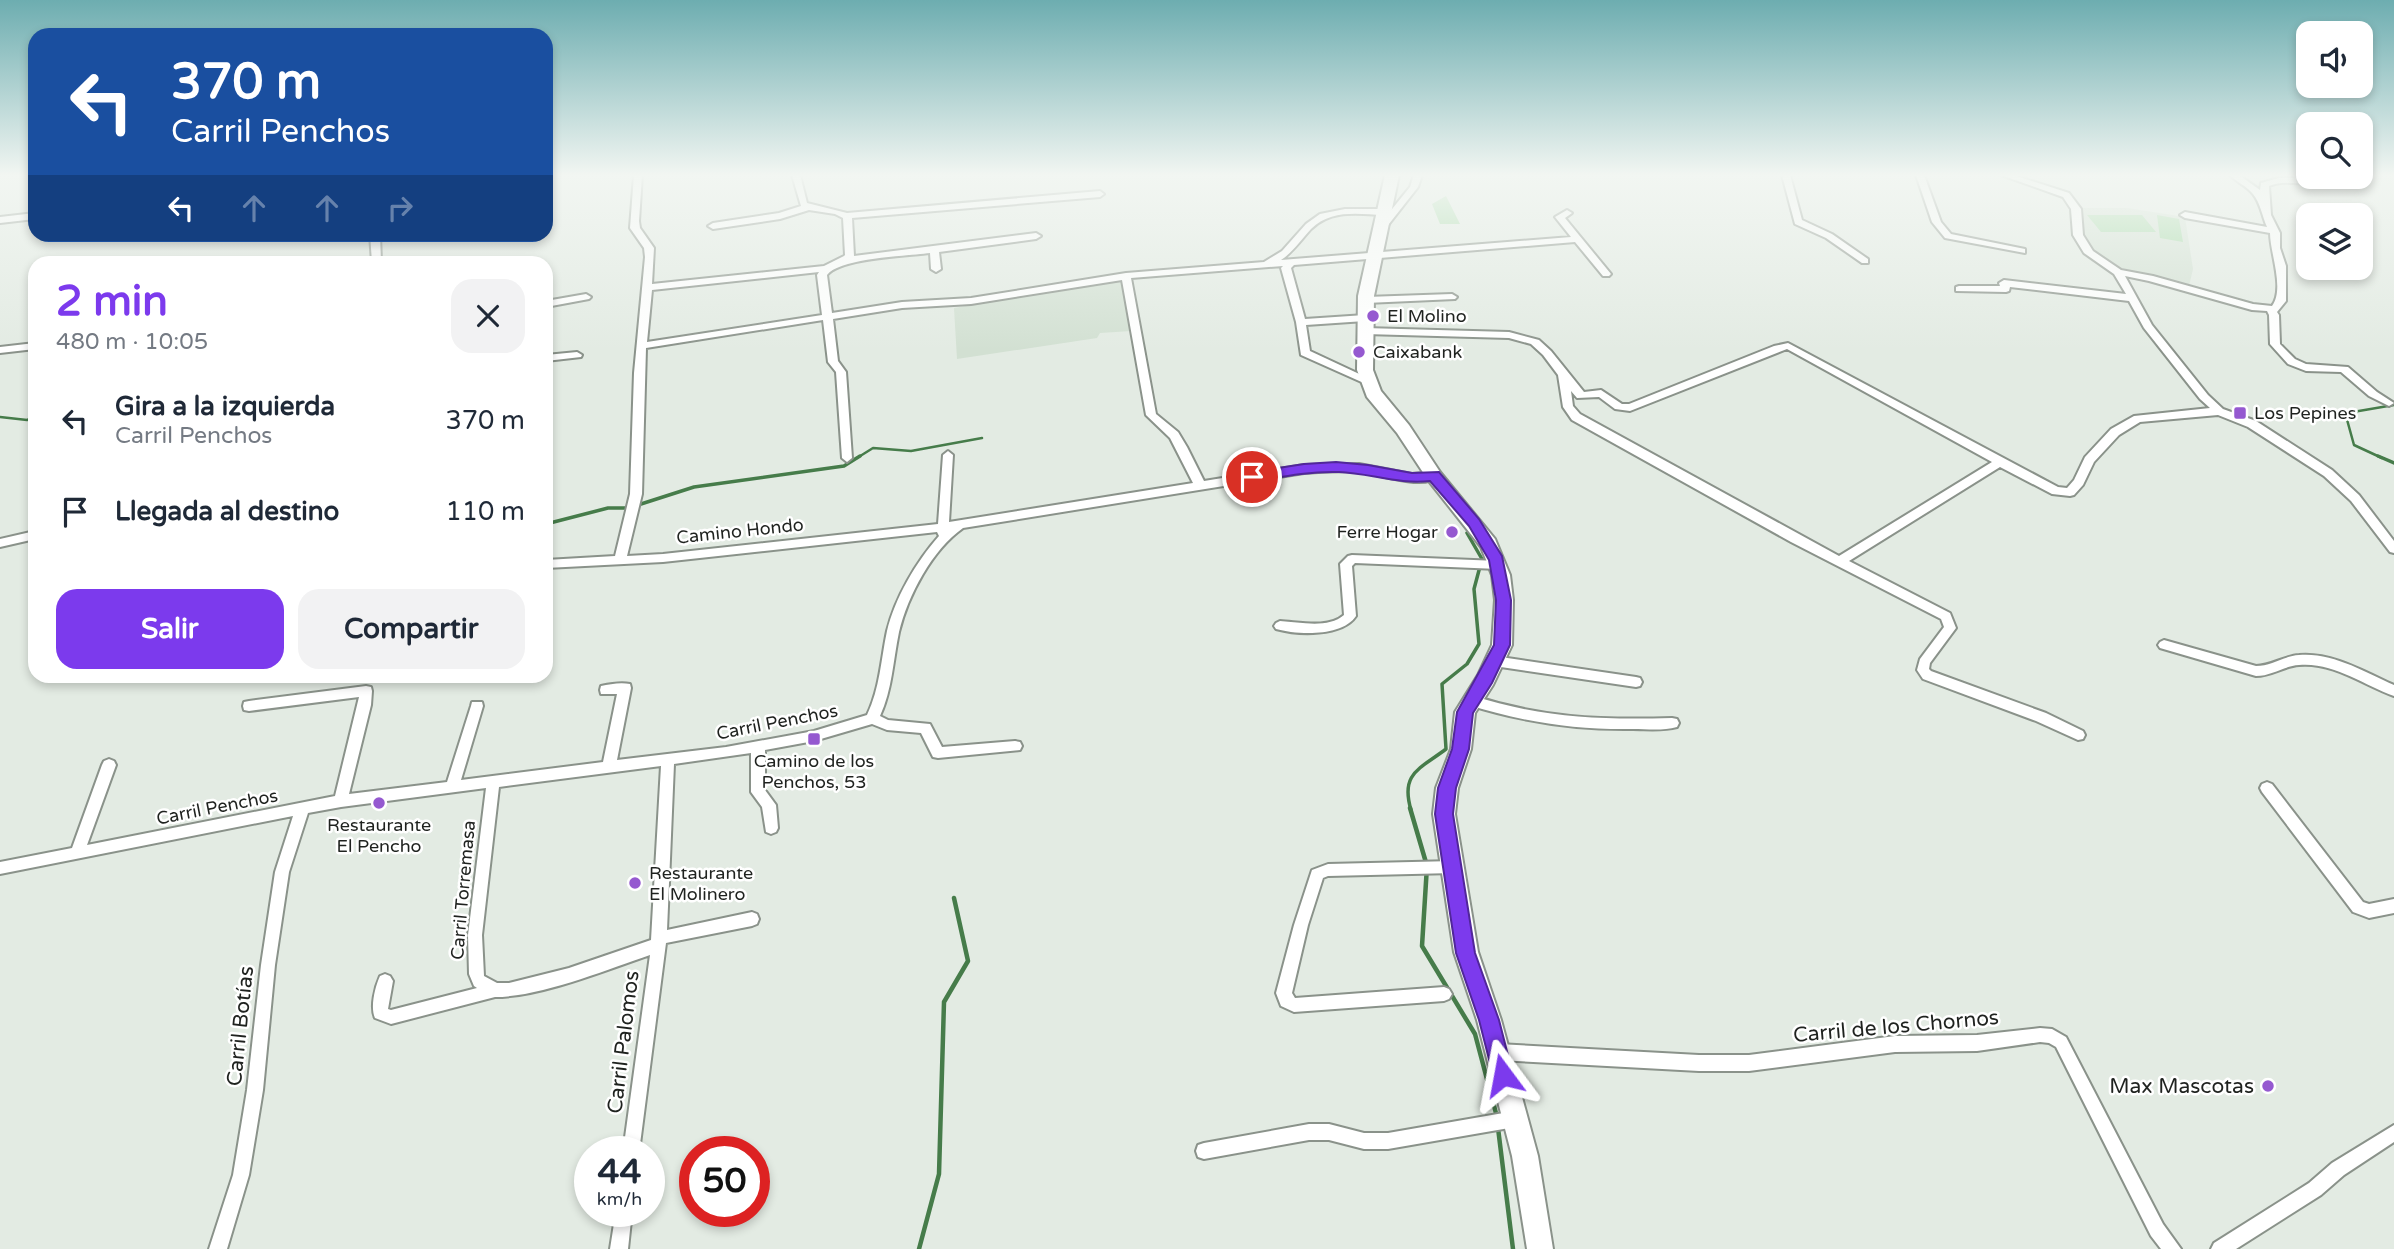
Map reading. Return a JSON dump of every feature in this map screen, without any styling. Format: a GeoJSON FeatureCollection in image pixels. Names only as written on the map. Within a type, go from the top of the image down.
{"type":"FeatureCollection","features":[{"type":"Feature","properties":{"kind":"main road"},"geometry":{"type":"LineString","coordinates":[[1379,233],[1366,300],[1366,381],[1403,429],[1434,476],[1474,522],[1489,544],[1486,565],[1504,600],[1502,645],[1463,719],[1456,767],[1444,801],[1447,834],[1436,867],[1498,1052],[1503,1121],[1525,1156],[1540,1249]]}},
{"type":"Feature","properties":{"kind":"street"},"geometry":{"type":"LineString","coordinates":[[620,559],[636,495],[641,346],[648,287],[649,248],[639,233]]}},
{"type":"Feature","properties":{"kind":"street"},"geometry":{"type":"LineString","coordinates":[[847,260],[851,251],[848,233]]}},
{"type":"Feature","properties":{"kind":"street"},"geometry":{"type":"LineString","coordinates":[[1306,233],[1286,268],[1301,322],[1305,353],[1366,381]]}},
{"type":"Feature","properties":{"kind":"street"},"geometry":{"type":"LineString","coordinates":[[1573,233],[1606,274]]}},
{"type":"Feature","properties":{"kind":"street"},"geometry":{"type":"LineString","coordinates":[[1823,233],[1865,261]]}},
{"type":"Feature","properties":{"kind":"street"},"geometry":{"type":"LineString","coordinates":[[1946,233],[1948,236],[2022,251]]}},
{"type":"Feature","properties":{"kind":"street"},"geometry":{"type":"LineString","coordinates":[[2078,233],[2089,253],[2118,272],[2271,310],[2278,307],[2281,301],[2282,271],[2275,248],[2274,233]]}},
{"type":"Feature","properties":{"kind":"street"},"geometry":{"type":"LineString","coordinates":[[648,287],[824,269],[847,260],[1035,236]]}},
{"type":"Feature","properties":{"kind":"street"},"geometry":{"type":"LineString","coordinates":[[641,346],[923,303],[971,301],[1126,276],[1291,260],[1373,257],[1577,239]]}},
{"type":"Feature","properties":{"kind":"street"},"geometry":{"type":"LineString","coordinates":[[934,250],[936,268]]}},
{"type":"Feature","properties":{"kind":"street"},"geometry":{"type":"LineString","coordinates":[[824,269],[822,281],[833,362],[841,372],[847,458]]}},
{"type":"Feature","properties":{"kind":"street"},"geometry":{"type":"LineString","coordinates":[[2118,272],[2156,336],[2204,397],[2219,411],[2252,424],[2328,473],[2355,498],[2394,549]]}},
{"type":"Feature","properties":{"kind":"street"},"geometry":{"type":"LineString","coordinates":[[1126,276],[1151,415],[1174,435],[1200,485]]}},
{"type":"Feature","properties":{"kind":"street"},"geometry":{"type":"LineString","coordinates":[[1959,289],[2006,289],[2004,283],[2131,298]]}},
{"type":"Feature","properties":{"kind":"street"},"geometry":{"type":"LineString","coordinates":[[1366,300],[1452,297]]}},
{"type":"Feature","properties":{"kind":"street"},"geometry":{"type":"LineString","coordinates":[[553,302],[586,298]]}},
{"type":"Feature","properties":{"kind":"street"},"geometry":{"type":"LineString","coordinates":[[2271,310],[2274,315],[2275,344],[2298,366],[2304,369],[2344,369],[2373,394],[2389,403]]}},
{"type":"Feature","properties":{"kind":"street"},"geometry":{"type":"LineString","coordinates":[[1301,322],[1365,324],[1522,338],[1535,342],[1547,352],[1581,396]]}},
{"type":"Feature","properties":{"kind":"street"},"geometry":{"type":"LineString","coordinates":[[1567,402],[1572,395],[1601,393],[1619,407],[1630,408],[1788,346],[2056,491],[2070,492],[2079,482],[2089,460],[2106,441],[2115,432],[2138,419],[2219,411]]}},
{"type":"Feature","properties":{"kind":"street"},"geometry":{"type":"LineString","coordinates":[[0,351],[28,347]]}},
{"type":"Feature","properties":{"kind":"street"},"geometry":{"type":"LineString","coordinates":[[553,357],[577,355]]}},
{"type":"Feature","properties":{"kind":"street"},"geometry":{"type":"LineString","coordinates":[[1563,375],[1571,412],[1582,420],[1946,616],[1950,628],[1924,662],[1923,670],[1927,674],[2041,717],[2078,735]]}},
{"type":"Feature","properties":{"kind":"street"},"geometry":{"type":"LineString","coordinates":[[948,455],[946,528],[898,619],[890,666],[872,719],[887,725],[925,729],[938,753],[1015,746]]}},
{"type":"Feature","properties":{"kind":"street"},"geometry":{"type":"LineString","coordinates":[[1840,561],[2000,462]]}},
{"type":"Feature","properties":{"kind":"street"},"geometry":{"type":"LineString","coordinates":[[946,528],[1200,485],[1328,467],[1359,468],[1412,478],[1434,476]]}},
{"type":"Feature","properties":{"kind":"street","name":"Camino Hondo"},"geometry":{"type":"LineString","coordinates":[[553,564],[663,558],[946,528]]}},
{"type":"Feature","properties":{"kind":"street"},"geometry":{"type":"LineString","coordinates":[[0,543],[28,537]]}},
{"type":"Feature","properties":{"kind":"street"},"geometry":{"type":"LineString","coordinates":[[1280,626],[1339,626],[1348,620],[1350,616],[1346,564],[1352,559],[1486,565]]}},
{"type":"Feature","properties":{"kind":"street"},"geometry":{"type":"LineString","coordinates":[[2164,645],[2256,671],[2271,671],[2297,660],[2316,661],[2394,691]]}},
{"type":"Feature","properties":{"kind":"street"},"geometry":{"type":"LineString","coordinates":[[1494,661],[1636,682]]}},
{"type":"Feature","properties":{"kind":"street"},"geometry":{"type":"LineString","coordinates":[[606,690],[625,688],[609,766]]}},
{"type":"Feature","properties":{"kind":"street"},"geometry":{"type":"LineString","coordinates":[[248,706],[366,691],[365,705],[341,801]]}},
{"type":"Feature","properties":{"kind":"street"},"geometry":{"type":"LineString","coordinates":[[1471,700],[1504,712],[1576,725],[1672,723]]}},
{"type":"Feature","properties":{"kind":"street"},"geometry":{"type":"LineString","coordinates":[[452,787],[477,706]]}},
{"type":"Feature","properties":{"kind":"street","name":"Carril Penchos"},"geometry":{"type":"LineString","coordinates":[[0,868],[341,801],[758,747],[814,736],[872,719]]}},
{"type":"Feature","properties":{"kind":"street"},"geometry":{"type":"LineString","coordinates":[[758,747],[758,792],[769,805],[771,828]]}},
{"type":"Feature","properties":{"kind":"street","name":"Carril Palomos"},"geometry":{"type":"LineString","coordinates":[[633,1136],[658,942],[668,758]]}},
{"type":"Feature","properties":{"kind":"street"},"geometry":{"type":"LineString","coordinates":[[77,853],[109,765]]}},
{"type":"Feature","properties":{"kind":"street","name":"Carril Torremasa"},"geometry":{"type":"LineString","coordinates":[[493,782],[475,935],[476,974],[486,987],[495,990]]}},
{"type":"Feature","properties":{"kind":"street"},"geometry":{"type":"LineString","coordinates":[[2267,788],[2358,907],[2369,911],[2394,906]]}},
{"type":"Feature","properties":{"kind":"street","name":"Carril Botías"},"geometry":{"type":"LineString","coordinates":[[218,1249],[243,1163],[282,872],[303,808]]}},
{"type":"Feature","properties":{"kind":"street"},"geometry":{"type":"LineString","coordinates":[[1436,867],[1328,870],[1317,874],[1301,925],[1284,997],[1289,1004],[1294,1005],[1444,994]]}},
{"type":"Feature","properties":{"kind":"street"},"geometry":{"type":"LineString","coordinates":[[385,981],[380,1013],[391,1017],[495,990],[509,990],[569,975],[658,942],[752,919]]}},
{"type":"Feature","properties":{"kind":"street","name":"Carril de los Chornos"},"geometry":{"type":"LineString","coordinates":[[1498,1052],[1699,1063],[1749,1063],[1895,1044],[1977,1043],[2052,1036],[2061,1042],[2157,1230],[2172,1249]]}},
{"type":"Feature","properties":{"kind":"street"},"geometry":{"type":"LineString","coordinates":[[1204,1151],[1309,1132],[1329,1132],[1375,1142],[1503,1121]]}},
{"type":"Feature","properties":{"kind":"street"},"geometry":{"type":"LineString","coordinates":[[2220,1249],[2315,1189],[2337,1169],[2394,1133]]}},
{"type":"Feature","properties":{"kind":"street"},"geometry":{"type":"LineString","coordinates":[[619,1249],[622,1227]]}},
{"type":"Feature","properties":{"kind":"shaded area"},"geometry":{"type":"Polygon","coordinates":[[[2084,233],[2188,233],[2193,269],[2189,286],[2117,267],[2094,252],[2084,233]]]}},
{"type":"Feature","properties":{"kind":"shaded area"},"geometry":{"type":"Polygon","coordinates":[[[1116,280],[1122,284],[1131,331],[1100,333],[1097,338],[957,359],[954,308],[1116,280]]]}},
{"type":"Feature","properties":{"kind":"green space"},"geometry":{"type":"Polygon","coordinates":[[[2159,233],[2181,233],[2183,242],[2160,238],[2159,233]]]}},
{"type":"Feature","properties":{"kind":"waterway"},"geometry":{"type":"LineString","coordinates":[[2382,458],[2354,445],[2346,416],[2353,412],[2394,405]]}},
{"type":"Feature","properties":{"kind":"waterway"},"geometry":{"type":"LineString","coordinates":[[0,417],[28,420]]}},
{"type":"Feature","properties":{"kind":"waterway"},"geometry":{"type":"LineString","coordinates":[[857,458],[873,448],[911,451],[982,438]]}},
{"type":"Feature","properties":{"kind":"waterway"},"geometry":{"type":"LineString","coordinates":[[641,504],[694,487],[844,466],[860,456]]}},
{"type":"Feature","properties":{"kind":"waterway"},"geometry":{"type":"LineString","coordinates":[[2378,456],[2394,463]]}},
{"type":"Feature","properties":{"kind":"waterway"},"geometry":{"type":"LineString","coordinates":[[553,522],[608,508],[626,508]]}},
{"type":"Feature","properties":{"kind":"waterway"},"geometry":{"type":"LineString","coordinates":[[1411,810],[1408,798],[1410,780],[1421,767],[1446,749],[1442,684],[1467,664],[1479,644],[1474,589],[1482,559],[1467,533]]}},
{"type":"Feature","properties":{"kind":"waterway"},"geometry":{"type":"LineString","coordinates":[[1410,808],[1427,866],[1422,946],[1475,1034],[1497,1117]]}},
{"type":"Feature","properties":{"kind":"waterway"},"geometry":{"type":"LineString","coordinates":[[919,1249],[939,1174],[944,1002],[968,961],[954,898]]}},
{"type":"Feature","properties":{"kind":"waterway"},"geometry":{"type":"LineString","coordinates":[[1498,1128],[1513,1249]]}},
{"type":"Feature","properties":{"kind":"place","name":"El Molino"},"geometry":{"type":"Point","coordinates":[1373,316]}},
{"type":"Feature","properties":{"kind":"place","name":"Caixabank"},"geometry":{"type":"Point","coordinates":[1359,352]}},
{"type":"Feature","properties":{"kind":"place","name":"Los Pepines"},"geometry":{"type":"Point","coordinates":[2240,413]}},
{"type":"Feature","properties":{"kind":"place","name":"Ferre Hogar"},"geometry":{"type":"Point","coordinates":[1452,532]}},
{"type":"Feature","properties":{"kind":"place","name":"Camino de los Penchos, 53"},"geometry":{"type":"Point","coordinates":[814,739]}},
{"type":"Feature","properties":{"kind":"place","name":"Restaurante El Pencho"},"geometry":{"type":"Point","coordinates":[379,803]}},
{"type":"Feature","properties":{"kind":"place","name":"Restaurante El Molinero"},"geometry":{"type":"Point","coordinates":[635,883]}},
{"type":"Feature","properties":{"kind":"place","name":"Max Mascotas"},"geometry":{"type":"Point","coordinates":[2268,1086]}},
{"type":"Feature","properties":{"kind":"route"},"geometry":{"type":"LineString","coordinates":[[1252,477],[1336,467],[1412,478],[1434,476],[1474,522],[1496,560],[1504,600],[1502,645],[1486,679],[1465,712],[1461,749],[1447,788],[1444,814],[1466,953],[1489,1020],[1503,1075]]}}]}
